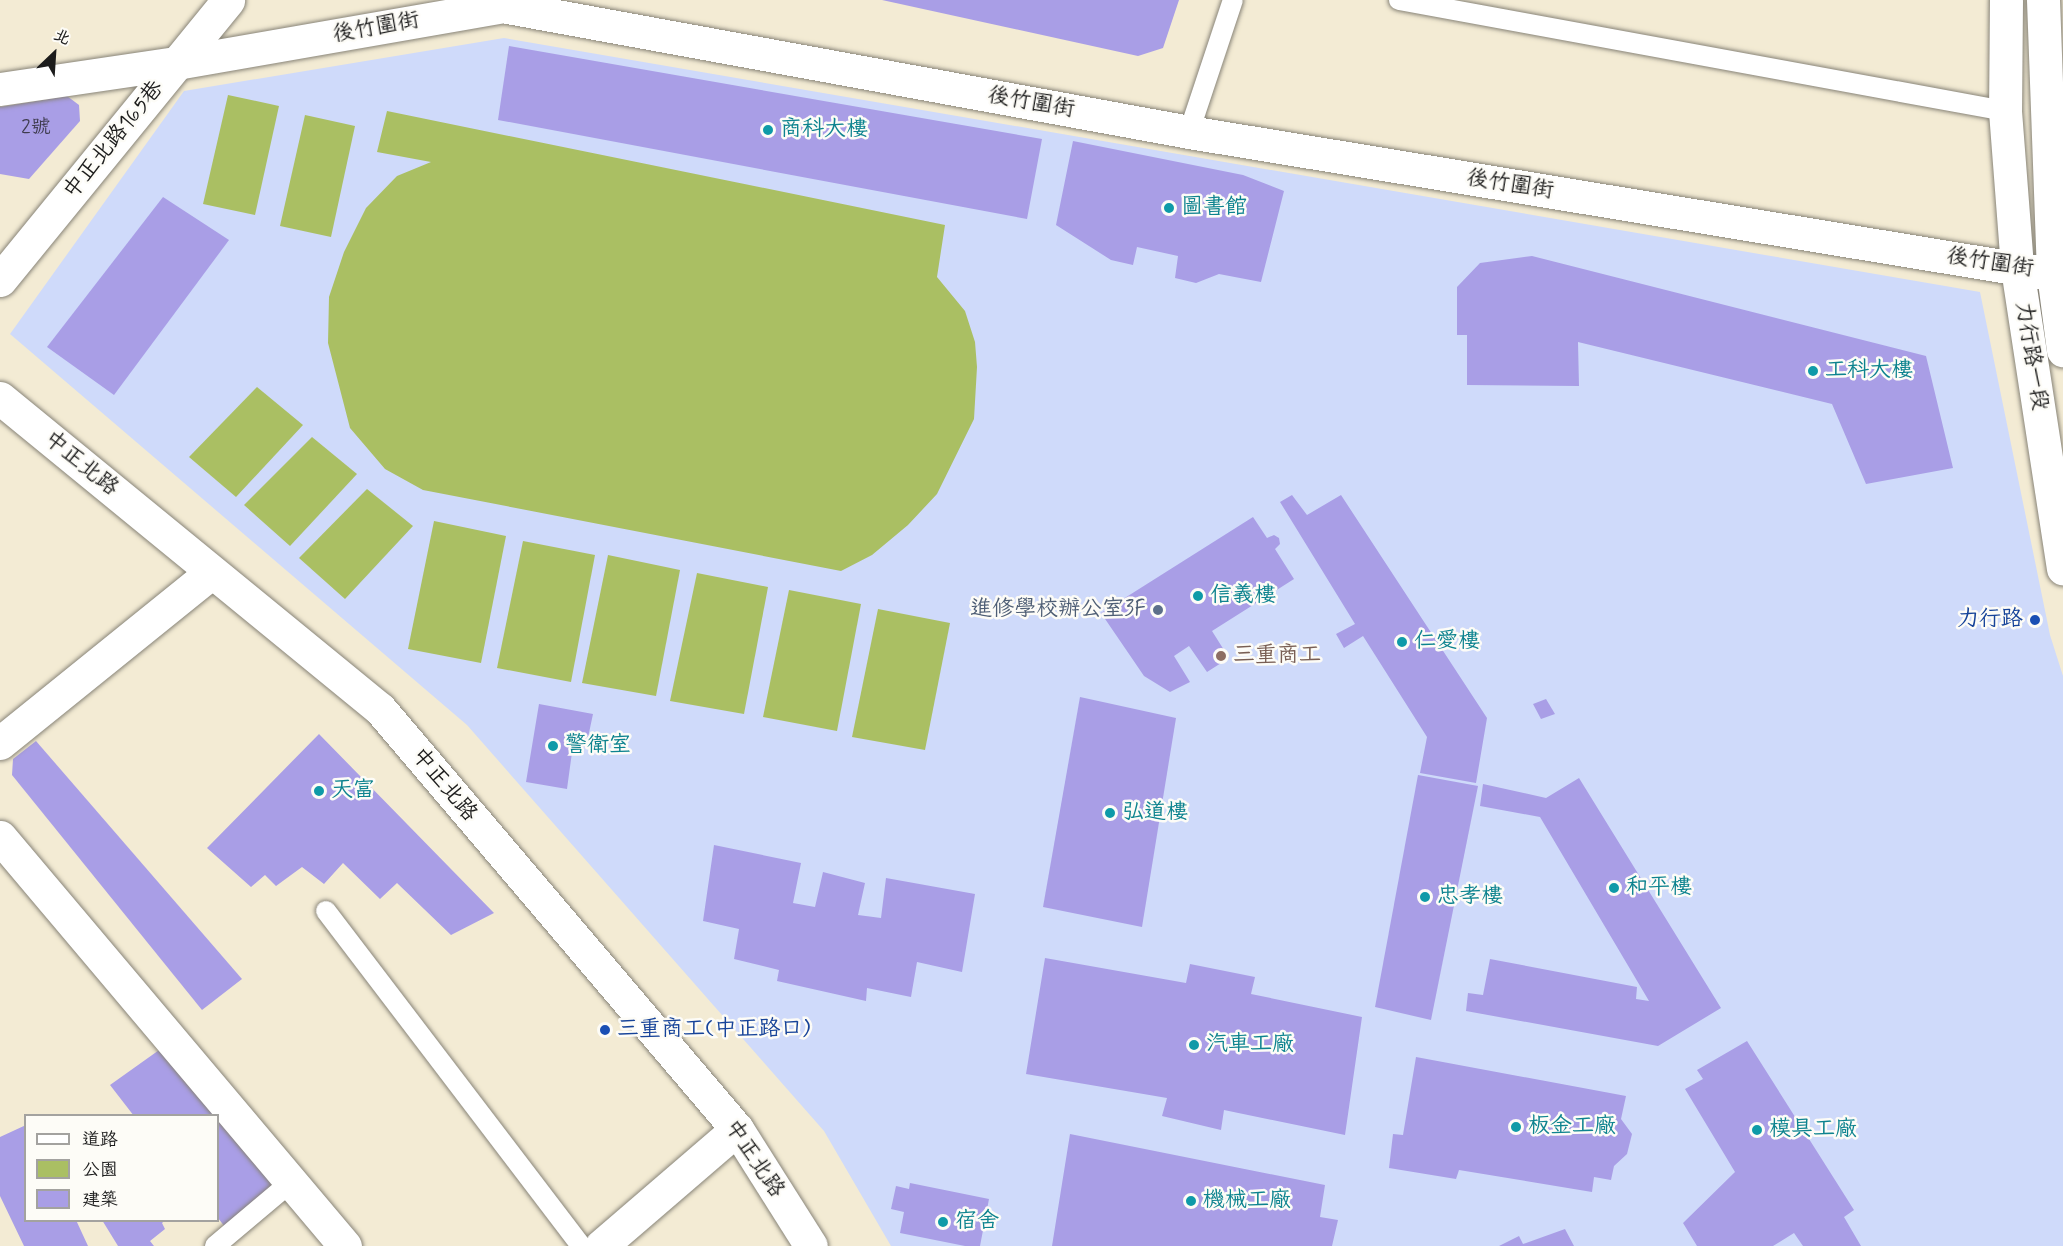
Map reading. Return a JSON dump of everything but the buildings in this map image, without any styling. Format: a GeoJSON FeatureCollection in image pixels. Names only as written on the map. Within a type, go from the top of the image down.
{"type":"FeatureCollection","features":[{"type":"Feature","properties":{"kind":"street","name":"中正北路165巷"},"geometry":{"type":"LineString","coordinates":[[0,280],[228,0]]}},
{"type":"Feature","properties":{"kind":"street","name":"力行路一段"},"geometry":{"type":"LineString","coordinates":[[2006,0],[2005,111],[2017,268],[2063,568]]}},
{"type":"Feature","properties":{"kind":"street","name":"力行路一段"},"geometry":{"type":"LineString","coordinates":[[2043,0],[2063,350]]}},
{"type":"Feature","properties":{"kind":"street","name":"後竹圍街"},"geometry":{"type":"LineString","coordinates":[[0,89],[177,63],[502,6],[1189,132],[2058,275]]}},
{"type":"Feature","properties":{"kind":"street","name":"中正北路"},"geometry":{"type":"LineString","coordinates":[[0,398],[380,710],[737,1129],[811,1246]]}},
{"type":"Feature","properties":{"kind":"street"},"geometry":{"type":"LineString","coordinates":[[4,733],[212,572]]}},
{"type":"Feature","properties":{"kind":"street"},"geometry":{"type":"LineString","coordinates":[[0,837],[345,1246]]}},
{"type":"Feature","properties":{"kind":"street"},"geometry":{"type":"LineString","coordinates":[[601,1246],[737,1129]]}},
{"type":"Feature","properties":{"kind":"lane"},"geometry":{"type":"LineString","coordinates":[[1189,132],[1233,0]]}},
{"type":"Feature","properties":{"kind":"lane"},"geometry":{"type":"LineString","coordinates":[[1399,0],[2005,111]]}},
{"type":"Feature","properties":{"kind":"lane"},"geometry":{"type":"LineString","coordinates":[[326,911],[581,1246]]}},
{"type":"Feature","properties":{"kind":"lane"},"geometry":{"type":"LineString","coordinates":[[215,1246],[291,1182]]}},
{"type":"Feature","properties":{"kind":"shaded area","name":"三重商工"},"geometry":{"type":"Polygon","coordinates":[[[504,38],[1980,292],[2050,635],[2063,676],[2063,1246],[891,1246],[824,1131],[467,725],[10,334],[184,91],[504,38]]]}},
{"type":"Feature","properties":{"kind":"green space"},"geometry":{"type":"Polygon","coordinates":[[[228,95],[279,106],[255,215],[203,204],[228,95]]]}},
{"type":"Feature","properties":{"kind":"green space"},"geometry":{"type":"Polygon","coordinates":[[[387,111],[945,225],[937,277],[965,311],[975,342],[977,367],[974,419],[937,494],[908,525],[872,555],[841,571],[423,490],[385,469],[350,428],[328,343],[329,297],[344,252],[366,208],[397,176],[431,162],[377,152],[387,111]]]}},
{"type":"Feature","properties":{"kind":"green space"},"geometry":{"type":"Polygon","coordinates":[[[305,115],[355,126],[331,237],[280,226],[305,115]]]}},
{"type":"Feature","properties":{"kind":"green space"},"geometry":{"type":"Polygon","coordinates":[[[257,387],[303,425],[236,497],[189,457],[257,387]]]}},
{"type":"Feature","properties":{"kind":"green space"},"geometry":{"type":"Polygon","coordinates":[[[312,437],[357,474],[290,546],[244,505],[312,437]]]}},
{"type":"Feature","properties":{"kind":"green space"},"geometry":{"type":"Polygon","coordinates":[[[367,489],[413,526],[345,599],[299,558],[367,489]]]}},
{"type":"Feature","properties":{"kind":"green space"},"geometry":{"type":"Polygon","coordinates":[[[434,521],[506,536],[481,663],[408,649],[434,521]]]}},
{"type":"Feature","properties":{"kind":"green space"},"geometry":{"type":"Polygon","coordinates":[[[523,541],[595,555],[571,682],[497,668],[523,541]]]}},
{"type":"Feature","properties":{"kind":"green space"},"geometry":{"type":"Polygon","coordinates":[[[608,555],[680,570],[656,696],[582,683],[608,555]]]}},
{"type":"Feature","properties":{"kind":"green space"},"geometry":{"type":"Polygon","coordinates":[[[697,573],[768,587],[744,714],[670,701],[697,573]]]}},
{"type":"Feature","properties":{"kind":"green space"},"geometry":{"type":"Polygon","coordinates":[[[789,590],[861,604],[837,731],[763,717],[789,590]]]}},
{"type":"Feature","properties":{"kind":"green space"},"geometry":{"type":"Polygon","coordinates":[[[878,609],[950,623],[925,750],[852,737],[878,609]]]}},
{"type":"Feature","properties":{"kind":"place","name":"商科大樓"},"geometry":{"type":"Point","coordinates":[768,130]}},
{"type":"Feature","properties":{"kind":"place","name":"圖書館"},"geometry":{"type":"Point","coordinates":[1169,208]}},
{"type":"Feature","properties":{"kind":"place","name":"工科大樓"},"geometry":{"type":"Point","coordinates":[1813,371]}},
{"type":"Feature","properties":{"kind":"place","name":"信義樓"},"geometry":{"type":"Point","coordinates":[1198,596]}},
{"type":"Feature","properties":{"kind":"place","name":"進修學校辦公室3F"},"geometry":{"type":"Point","coordinates":[1158,610]}},
{"type":"Feature","properties":{"kind":"place","name":"力行路"},"geometry":{"type":"Point","coordinates":[2035,620]}},
{"type":"Feature","properties":{"kind":"place","name":"仁愛樓"},"geometry":{"type":"Point","coordinates":[1402,642]}},
{"type":"Feature","properties":{"kind":"place","name":"三重商工"},"geometry":{"type":"Point","coordinates":[1221,656]}},
{"type":"Feature","properties":{"kind":"place","name":"警衛室"},"geometry":{"type":"Point","coordinates":[553,746]}},
{"type":"Feature","properties":{"kind":"place","name":"天富"},"geometry":{"type":"Point","coordinates":[319,791]}},
{"type":"Feature","properties":{"kind":"place","name":"弘道樓"},"geometry":{"type":"Point","coordinates":[1110,813]}},
{"type":"Feature","properties":{"kind":"place","name":"和平樓"},"geometry":{"type":"Point","coordinates":[1614,888]}},
{"type":"Feature","properties":{"kind":"place","name":"忠孝樓"},"geometry":{"type":"Point","coordinates":[1425,897]}},
{"type":"Feature","properties":{"kind":"place","name":"三重商工(中正路口)"},"geometry":{"type":"Point","coordinates":[605,1030]}},
{"type":"Feature","properties":{"kind":"place","name":"汽車工廠"},"geometry":{"type":"Point","coordinates":[1194,1045]}},
{"type":"Feature","properties":{"kind":"place","name":"板金工廠"},"geometry":{"type":"Point","coordinates":[1516,1127]}},
{"type":"Feature","properties":{"kind":"place","name":"模具工廠"},"geometry":{"type":"Point","coordinates":[1757,1130]}},
{"type":"Feature","properties":{"kind":"place","name":"機械工廠"},"geometry":{"type":"Point","coordinates":[1191,1201]}},
{"type":"Feature","properties":{"kind":"place","name":"宿舍"},"geometry":{"type":"Point","coordinates":[943,1222]}}]}
